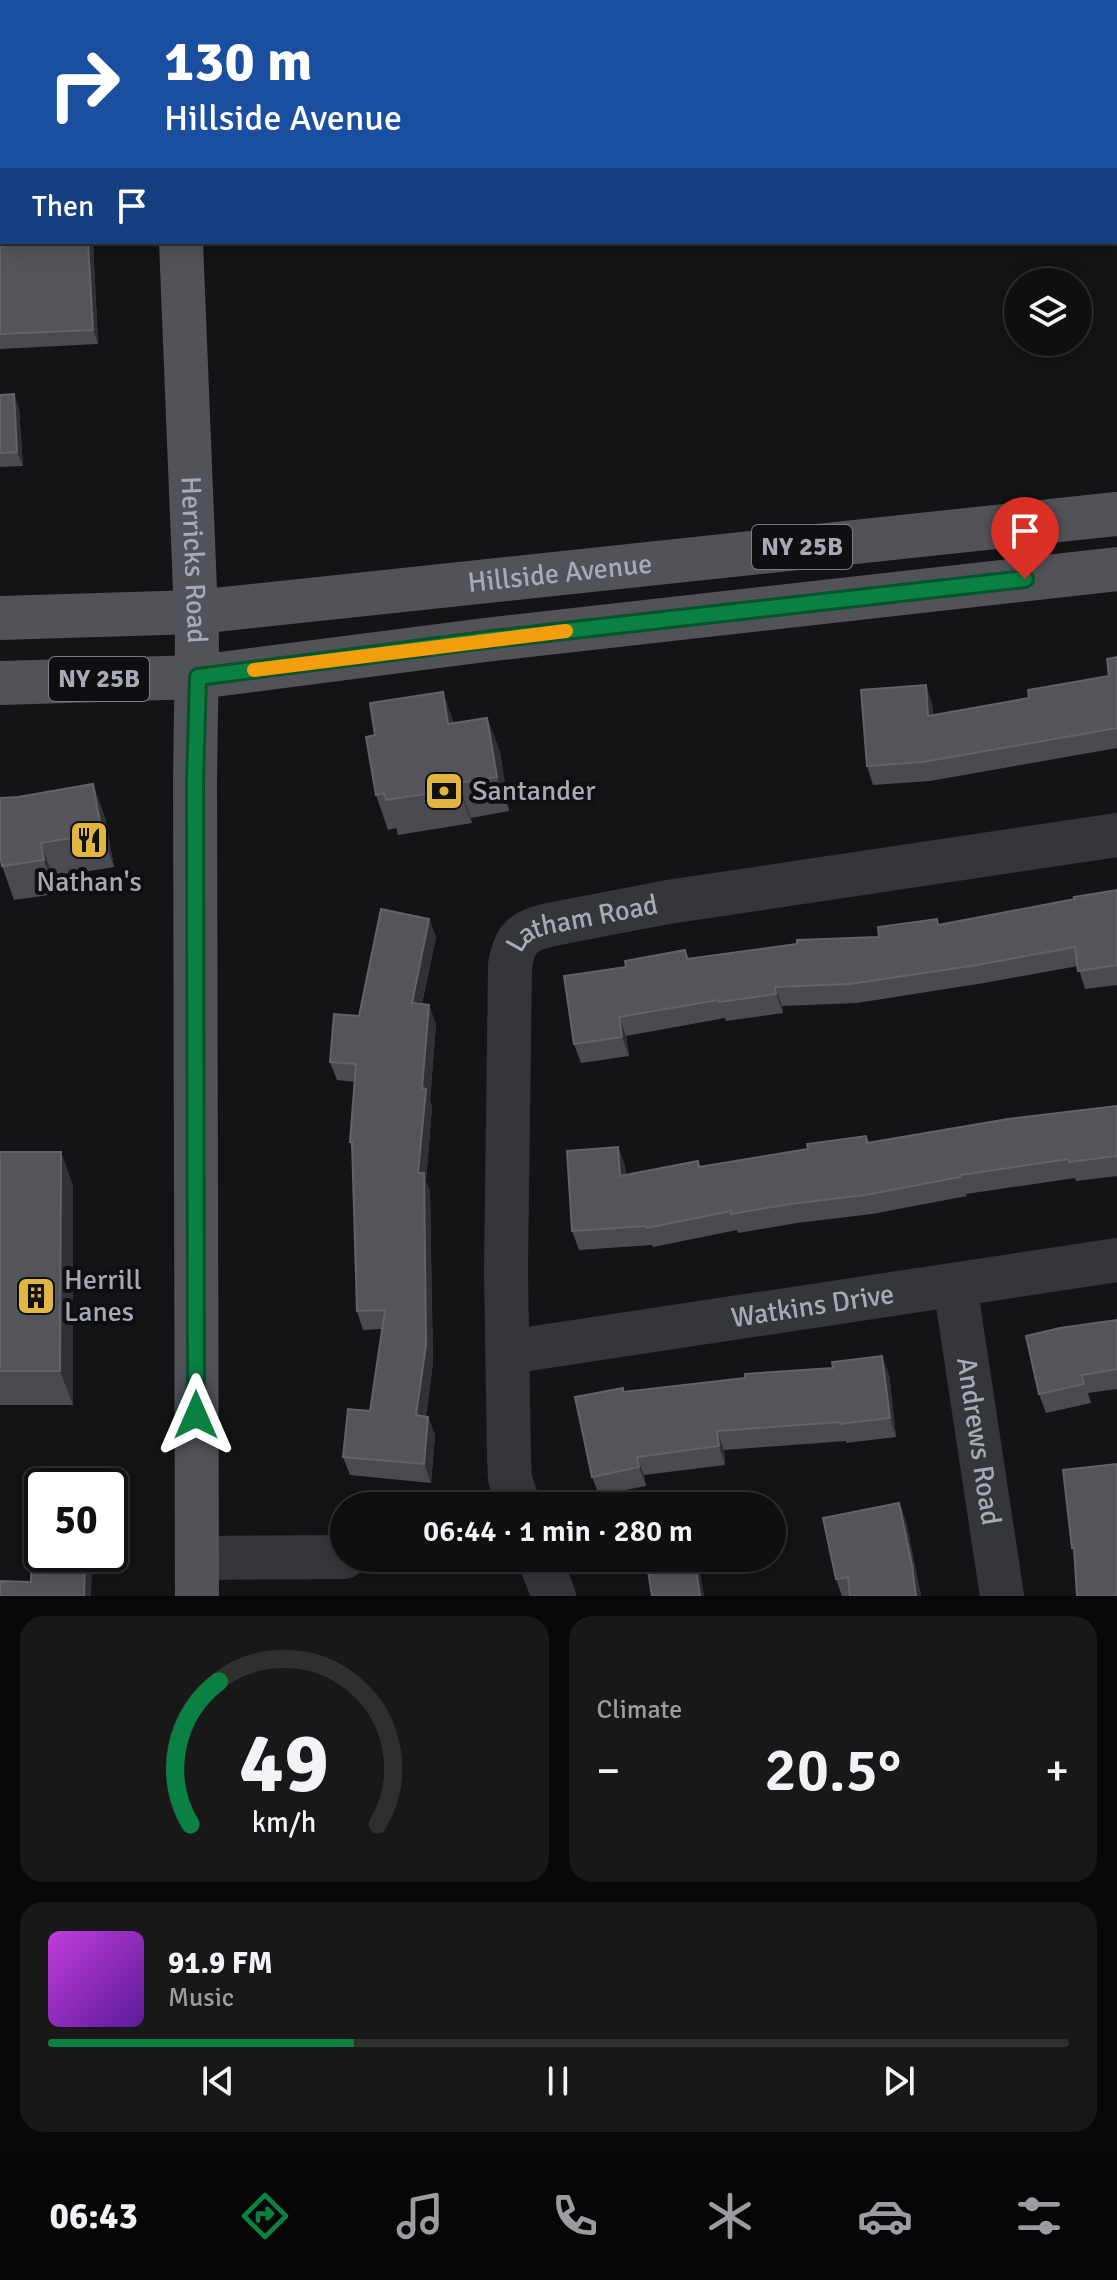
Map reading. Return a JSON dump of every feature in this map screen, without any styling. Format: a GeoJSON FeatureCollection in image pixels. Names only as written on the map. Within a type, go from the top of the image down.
{"type":"FeatureCollection","features":[{"type":"Feature","properties":{"kind":"main road","name":"Herricks Road"},"geometry":{"type":"LineString","coordinates":[[181,244],[198,677],[195,782],[197,1577]]}},
{"type":"Feature","properties":{"kind":"main road","name":"Hillside Avenue"},"geometry":{"type":"LineString","coordinates":[[0,618],[196,612],[1117,514]]}},
{"type":"Feature","properties":{"kind":"main road","name":"Hillside Avenue"},"geometry":{"type":"LineString","coordinates":[[0,683],[198,677],[485,640],[1117,569]]}},
{"type":"Feature","properties":{"kind":"street","name":"Latham Road"},"geometry":{"type":"LineString","coordinates":[[514,1492],[510,1479],[506,1270],[510,965],[519,938],[530,930],[548,925],[668,902],[1117,835]]}},
{"type":"Feature","properties":{"kind":"street","name":"Watkins Drive"},"geometry":{"type":"LineString","coordinates":[[508,1352],[1117,1260]]}},
{"type":"Feature","properties":{"kind":"street","name":"Andrews Road"},"geometry":{"type":"LineString","coordinates":[[955,1285],[1002,1596]]}},
{"type":"Feature","properties":{"kind":"street"},"geometry":{"type":"LineString","coordinates":[[197,1577],[330,1559]]}},
{"type":"Feature","properties":{"kind":"street"},"geometry":{"type":"LineString","coordinates":[[545,1572],[554,1596]]}},
{"type":"Feature","properties":{"kind":"building"},"geometry":{"type":"Polygon","coordinates":[[[0,244],[88,244],[93,330],[0,334],[0,244]]]}},
{"type":"Feature","properties":{"kind":"building"},"geometry":{"type":"Polygon","coordinates":[[[14,394],[17,452],[0,453],[0,395],[14,394]]]}},
{"type":"Feature","properties":{"kind":"building"},"geometry":{"type":"Polygon","coordinates":[[[1117,657],[1117,728],[923,762],[867,766],[861,690],[926,685],[928,716],[1029,698],[1028,690],[1109,676],[1107,659],[1117,657]]]}},
{"type":"Feature","properties":{"kind":"building"},"geometry":{"type":"Polygon","coordinates":[[[443,692],[448,724],[487,718],[497,777],[458,783],[459,789],[386,800],[384,793],[376,795],[366,737],[375,735],[370,703],[443,692]]]}},
{"type":"Feature","properties":{"kind":"building"},"geometry":{"type":"Polygon","coordinates":[[[93,784],[102,833],[41,843],[44,860],[2,866],[0,798],[93,784]]]}},
{"type":"Feature","properties":{"kind":"building"},"geometry":{"type":"Polygon","coordinates":[[[1117,890],[1117,965],[1078,971],[1075,947],[850,984],[775,987],[776,994],[718,1000],[619,1017],[622,1037],[574,1044],[564,976],[626,967],[625,961],[685,950],[687,959],[797,944],[797,940],[879,937],[878,927],[937,919],[938,925],[1117,890]]]}},
{"type":"Feature","properties":{"kind":"building"},"geometry":{"type":"Polygon","coordinates":[[[381,909],[429,919],[412,1003],[429,1005],[422,1088],[426,1089],[418,1173],[424,1173],[426,1345],[416,1415],[428,1417],[424,1464],[343,1457],[348,1409],[370,1411],[385,1310],[357,1311],[350,1142],[356,1064],[330,1062],[334,1014],[359,1016],[381,909]]]}},
{"type":"Feature","properties":{"kind":"building"},"geometry":{"type":"Polygon","coordinates":[[[1117,1106],[1117,1156],[1069,1162],[1068,1159],[960,1175],[865,1195],[731,1214],[731,1211],[646,1228],[572,1231],[567,1151],[618,1147],[620,1176],[698,1161],[699,1167],[808,1149],[807,1144],[866,1136],[867,1143],[1008,1119],[1117,1106]]]}},
{"type":"Feature","properties":{"kind":"building","name":"Herrill Lanes"},"geometry":{"type":"Polygon","coordinates":[[[0,1152],[61,1152],[60,1371],[0,1371],[0,1152]]]}},
{"type":"Feature","properties":{"kind":"building"},"geometry":{"type":"Polygon","coordinates":[[[1117,1320],[1117,1369],[1082,1375],[1084,1384],[1039,1394],[1026,1336],[1117,1320]]]}},
{"type":"Feature","properties":{"kind":"building"},"geometry":{"type":"Polygon","coordinates":[[[882,1356],[890,1418],[717,1431],[719,1446],[637,1457],[639,1467],[592,1477],[575,1397],[623,1388],[623,1392],[745,1378],[745,1374],[833,1368],[832,1362],[882,1356]]]}},
{"type":"Feature","properties":{"kind":"building"},"geometry":{"type":"Polygon","coordinates":[[[1117,1464],[1117,1596],[1077,1596],[1063,1470],[1117,1464]]]}},
{"type":"Feature","properties":{"kind":"building"},"geometry":{"type":"Polygon","coordinates":[[[899,1503],[916,1596],[850,1596],[848,1577],[836,1579],[823,1518],[899,1503]]]}},
{"type":"Feature","properties":{"kind":"building"},"geometry":{"type":"Polygon","coordinates":[[[31,1572],[85,1572],[84,1596],[0,1596],[0,1581],[31,1582],[31,1572]]]}},
{"type":"Feature","properties":{"kind":"building"},"geometry":{"type":"Polygon","coordinates":[[[648,1572],[696,1572],[700,1596],[652,1596],[648,1572]]]}},
{"type":"Feature","properties":{"kind":"slow traffic"},"geometry":{"type":"LineString","coordinates":[[254,670],[566,631]]}},
{"type":"Feature","properties":{"kind":"place","name":"Santander"},"geometry":{"type":"Point","coordinates":[444,791]}},
{"type":"Feature","properties":{"kind":"place","name":"Nathan's"},"geometry":{"type":"Point","coordinates":[89,840]}},
{"type":"Feature","properties":{"kind":"place","name":"Herrill Lanes"},"geometry":{"type":"Point","coordinates":[36,1296]}},
{"type":"Feature","properties":{"kind":"route"},"geometry":{"type":"LineString","coordinates":[[196,1415],[195,782],[198,677],[485,640],[1025,579]]}}]}
